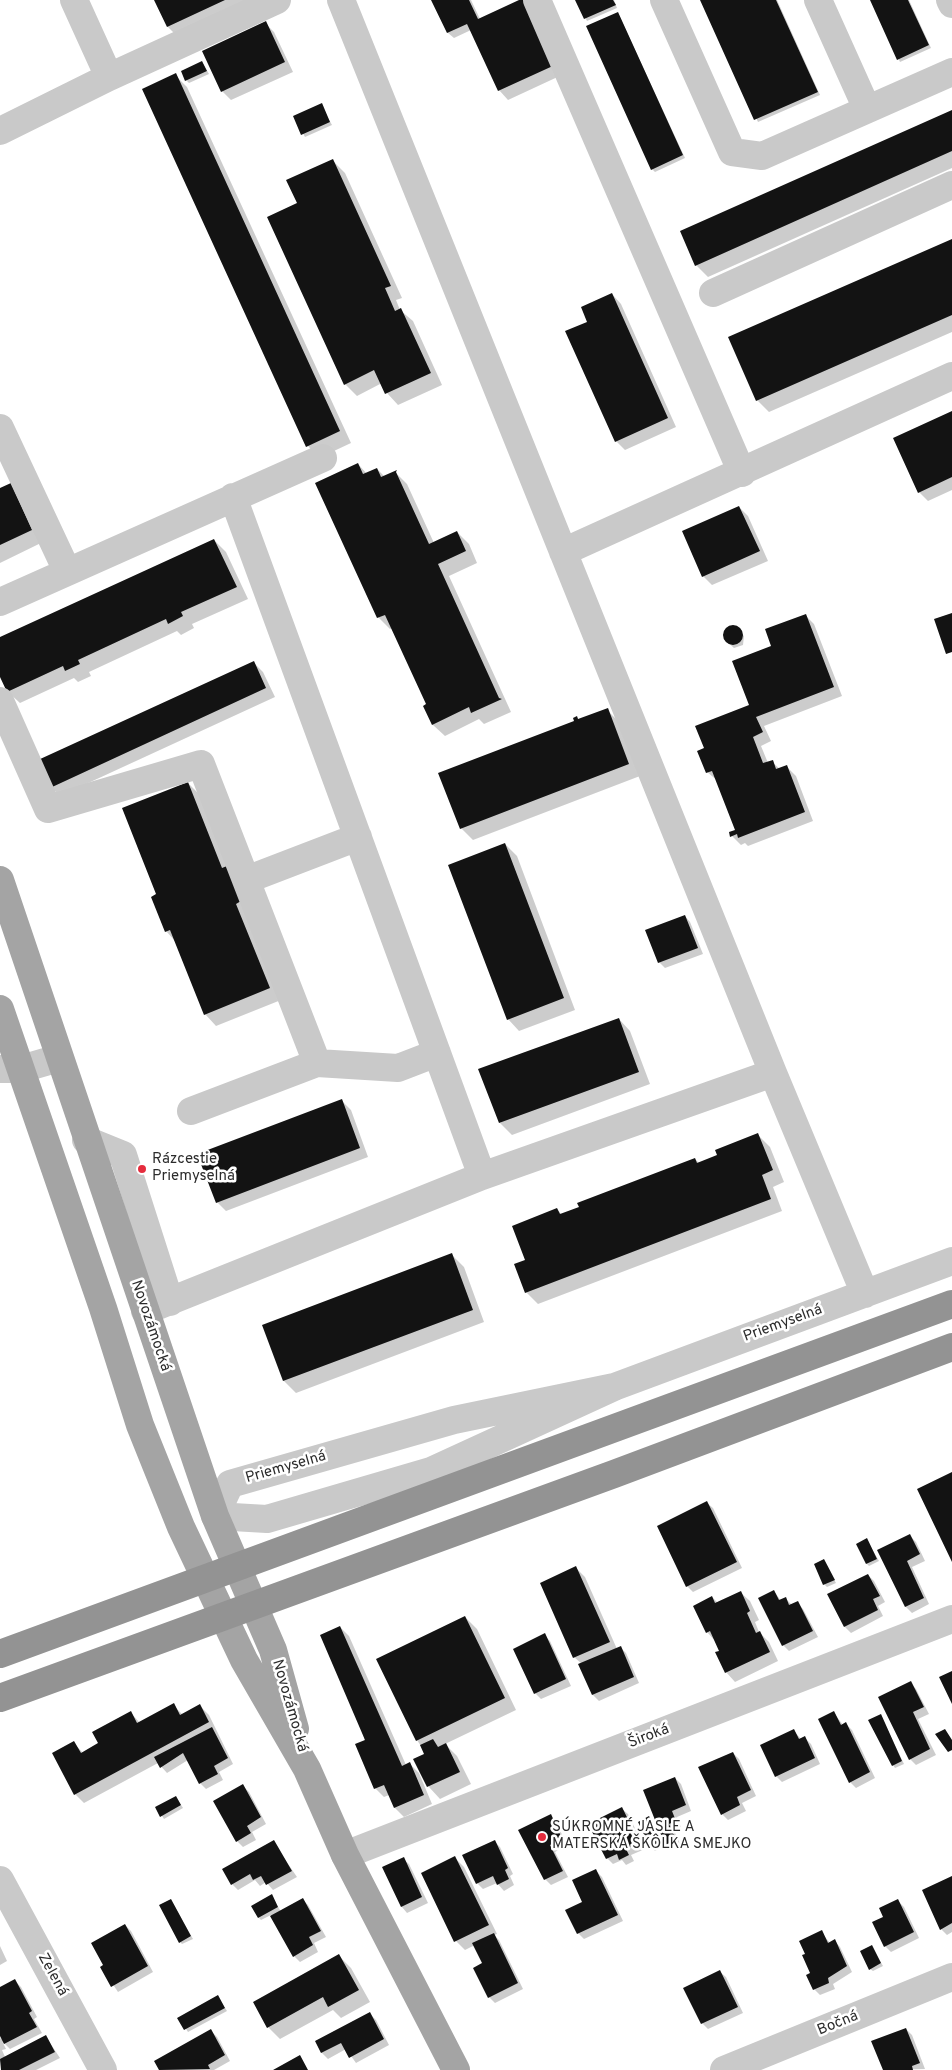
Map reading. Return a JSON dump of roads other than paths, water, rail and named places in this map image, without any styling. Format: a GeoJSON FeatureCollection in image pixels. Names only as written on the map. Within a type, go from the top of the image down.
{"type":"FeatureCollection","features":[{"type":"Feature","properties":{"kind":"highway"},"geometry":{"type":"LineString","coordinates":[[0,1654],[952,1304]]}},
{"type":"Feature","properties":{"kind":"highway"},"geometry":{"type":"LineString","coordinates":[[0,1698],[614,1474],[952,1347]]}},
{"type":"Feature","properties":{"kind":"main road","name":"Novozámocká"},"geometry":{"type":"LineString","coordinates":[[0,880],[86,1140],[215,1516],[273,1650],[307,1769]]}},
{"type":"Feature","properties":{"kind":"main road","name":"Novozámocká"},"geometry":{"type":"LineString","coordinates":[[0,1009],[10,1069],[103,1308],[140,1425],[181,1527],[244,1660],[307,1769],[345,1854],[456,2070]]}},
{"type":"Feature","properties":{"kind":"main road"},"geometry":{"type":"LineString","coordinates":[[181,1527],[215,1516]]}},
{"type":"Feature","properties":{"kind":"street"},"geometry":{"type":"LineString","coordinates":[[74,0],[109,78]]}},
{"type":"Feature","properties":{"kind":"street"},"geometry":{"type":"LineString","coordinates":[[0,131],[276,0]]}},
{"type":"Feature","properties":{"kind":"street"},"geometry":{"type":"LineString","coordinates":[[341,0],[864,1294]]}},
{"type":"Feature","properties":{"kind":"street"},"geometry":{"type":"LineString","coordinates":[[536,0],[742,473]]}},
{"type":"Feature","properties":{"kind":"street"},"geometry":{"type":"LineString","coordinates":[[664,0],[732,152],[762,156],[952,72]]}},
{"type":"Feature","properties":{"kind":"street"},"geometry":{"type":"LineString","coordinates":[[818,0],[867,109]]}},
{"type":"Feature","properties":{"kind":"street"},"geometry":{"type":"LineString","coordinates":[[950,0],[952,4]]}},
{"type":"Feature","properties":{"kind":"street"},"geometry":{"type":"LineString","coordinates":[[713,293],[952,186]]}},
{"type":"Feature","properties":{"kind":"street"},"geometry":{"type":"LineString","coordinates":[[563,552],[742,473],[952,376]]}},
{"type":"Feature","properties":{"kind":"street"},"geometry":{"type":"LineString","coordinates":[[0,428],[67,571]]}},
{"type":"Feature","properties":{"kind":"street"},"geometry":{"type":"LineString","coordinates":[[0,602],[324,458]]}},
{"type":"Feature","properties":{"kind":"street"},"geometry":{"type":"LineString","coordinates":[[233,497],[482,1176]]}},
{"type":"Feature","properties":{"kind":"street"},"geometry":{"type":"LineString","coordinates":[[0,701],[48,810],[201,764],[317,1063]]}},
{"type":"Feature","properties":{"kind":"street"},"geometry":{"type":"LineString","coordinates":[[246,880],[358,837]]}},
{"type":"Feature","properties":{"kind":"street"},"geometry":{"type":"LineString","coordinates":[[191,1111],[317,1063],[398,1068],[437,1053]]}},
{"type":"Feature","properties":{"kind":"street"},"geometry":{"type":"LineString","coordinates":[[10,1069],[60,1058]]}},
{"type":"Feature","properties":{"kind":"street"},"geometry":{"type":"LineString","coordinates":[[145,1311],[482,1176],[773,1072]]}},
{"type":"Feature","properties":{"kind":"street"},"geometry":{"type":"LineString","coordinates":[[86,1140],[123,1155],[170,1302]]}},
{"type":"Feature","properties":{"kind":"street","name":"Priemyselná"},"geometry":{"type":"LineString","coordinates":[[614,1387],[454,1420],[230,1484],[215,1516],[267,1519],[431,1471],[614,1387],[952,1261]]}},
{"type":"Feature","properties":{"kind":"street","name":"Široká"},"geometry":{"type":"LineString","coordinates":[[345,1854],[952,1619]]}},
{"type":"Feature","properties":{"kind":"street","name":"Zelená"},"geometry":{"type":"LineString","coordinates":[[0,1880],[103,2070]]}},
{"type":"Feature","properties":{"kind":"street","name":"Bočná"},"geometry":{"type":"LineString","coordinates":[[724,2070],[952,1977]]}},
{"type":"Feature","properties":{"kind":"place","name":"Rázcestie Priemyselná"},"geometry":{"type":"Point","coordinates":[142,1169]}},
{"type":"Feature","properties":{"kind":"place","name":"SÚKROMNÉ JASLE A MATERSKÁ ŠKÔLKA SMEJKO"},"geometry":{"type":"Point","coordinates":[542,1837]}}]}
